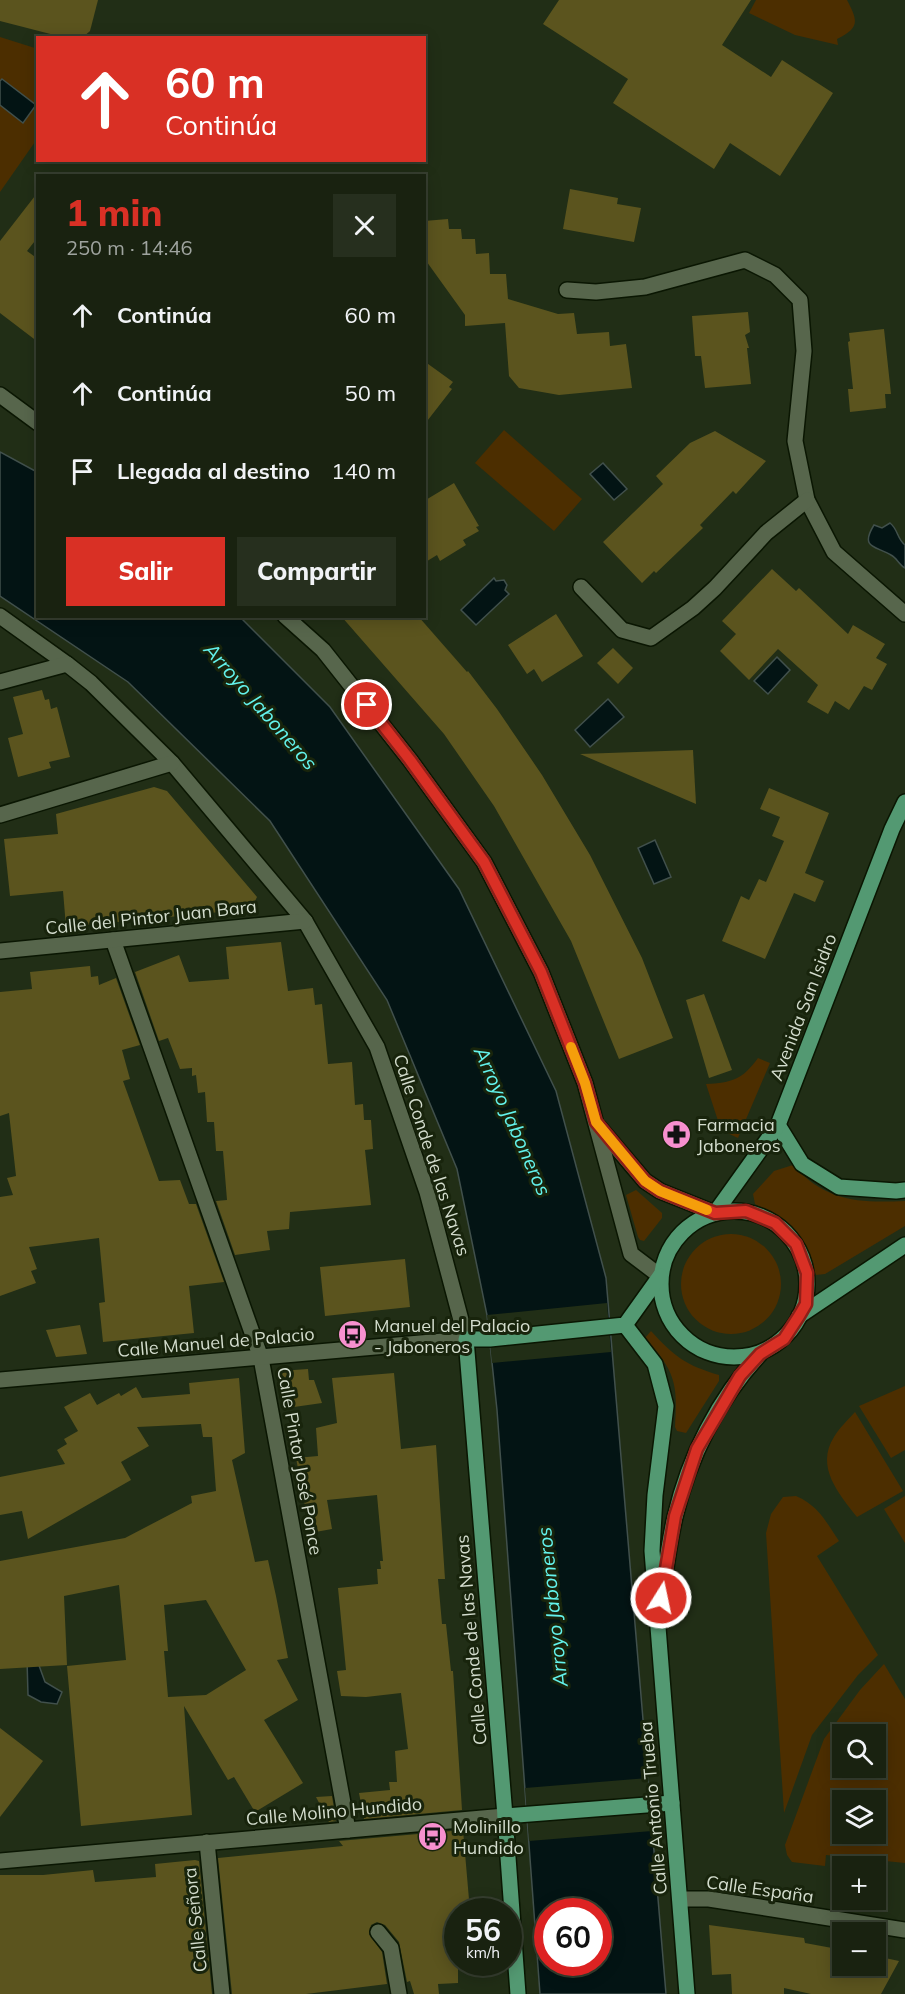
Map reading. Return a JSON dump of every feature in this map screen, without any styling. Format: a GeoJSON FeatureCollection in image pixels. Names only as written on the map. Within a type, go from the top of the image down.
{"type":"FeatureCollection","features":[{"type":"Feature","properties":{"kind":"main road","name":"Avenida San Isidro"},"geometry":{"type":"LineString","coordinates":[[715,1213],[778,1125],[892,829],[905,802]]}},
{"type":"Feature","properties":{"kind":"main road"},"geometry":{"type":"LineString","coordinates":[[778,1125],[802,1164],[840,1186],[905,1190]]}},
{"type":"Feature","properties":{"kind":"main road"},"geometry":{"type":"LineString","coordinates":[[625,1326],[660,1276],[669,1249],[685,1229],[715,1213],[746,1211],[775,1223],[796,1244],[807,1273],[806,1304],[784,1339],[760,1354],[731,1358],[698,1349],[672,1325],[664,1307],[660,1276]]}},
{"type":"Feature","properties":{"kind":"main road"},"geometry":{"type":"LineString","coordinates":[[799,1316],[905,1245]]}},
{"type":"Feature","properties":{"kind":"main road","name":"Calle Manuel de Palacio"},"geometry":{"type":"LineString","coordinates":[[466,1339],[489,1339],[625,1326]]}},
{"type":"Feature","properties":{"kind":"main road","name":"Calle Antonio Trueba"},"geometry":{"type":"LineString","coordinates":[[625,1326],[655,1364],[666,1406],[652,1551],[687,1994]]}},
{"type":"Feature","properties":{"kind":"main road","name":"Calle Conde de las Navas"},"geometry":{"type":"LineString","coordinates":[[466,1339],[506,1816],[518,1994]]}},
{"type":"Feature","properties":{"kind":"main road","name":"Calle Antonio Trueba"},"geometry":{"type":"LineString","coordinates":[[657,1618],[675,1516],[697,1449],[740,1376],[760,1354]]}},
{"type":"Feature","properties":{"kind":"main road","name":"Calle Molino Hundido"},"geometry":{"type":"LineString","coordinates":[[506,1816],[672,1803]]}},
{"type":"Feature","properties":{"kind":"street"},"geometry":{"type":"LineString","coordinates":[[567,290],[596,292],[645,287],[745,261],[775,275],[800,300],[804,351],[795,441],[807,500],[834,552],[905,614]]}},
{"type":"Feature","properties":{"kind":"street"},"geometry":{"type":"LineString","coordinates":[[0,395],[36,422]]}},
{"type":"Feature","properties":{"kind":"street"},"geometry":{"type":"LineString","coordinates":[[581,587],[622,630],[651,638],[693,609],[766,533],[807,500]]}},
{"type":"Feature","properties":{"kind":"street","name":"Calle Conde de las Navas"},"geometry":{"type":"LineString","coordinates":[[0,616],[91,683],[172,764],[305,921],[377,1047],[428,1192],[466,1339]]}},
{"type":"Feature","properties":{"kind":"street"},"geometry":{"type":"LineString","coordinates":[[287,618],[323,650],[410,760],[484,862],[541,972],[585,1083],[631,1254],[660,1276]]}},
{"type":"Feature","properties":{"kind":"street"},"geometry":{"type":"LineString","coordinates":[[0,682],[68,664]]}},
{"type":"Feature","properties":{"kind":"street"},"geometry":{"type":"LineString","coordinates":[[0,814],[172,764]]}},
{"type":"Feature","properties":{"kind":"street","name":"Calle del Pintor Juan Bara"},"geometry":{"type":"LineString","coordinates":[[0,951],[305,921]]}},
{"type":"Feature","properties":{"kind":"street","name":"Calle Pintor José Ponce"},"geometry":{"type":"LineString","coordinates":[[113,940],[261,1358],[348,1830]]}},
{"type":"Feature","properties":{"kind":"street"},"geometry":{"type":"LineString","coordinates":[[596,1122],[645,1181],[660,1191],[715,1213]]}},
{"type":"Feature","properties":{"kind":"street","name":"Calle Manuel de Palacio"},"geometry":{"type":"LineString","coordinates":[[0,1380],[466,1339]]}},
{"type":"Feature","properties":{"kind":"street","name":"Calle Molino Hundido"},"geometry":{"type":"LineString","coordinates":[[0,1861],[506,1816]]}},
{"type":"Feature","properties":{"kind":"street","name":"Calle Señora"},"geometry":{"type":"LineString","coordinates":[[207,1842],[222,1994]]}},
{"type":"Feature","properties":{"kind":"street","name":"Calle España"},"geometry":{"type":"LineString","coordinates":[[680,1899],[709,1899],[905,1930]]}},
{"type":"Feature","properties":{"kind":"street"},"geometry":{"type":"LineString","coordinates":[[378,1932],[391,1948],[399,1994]]}},
{"type":"Feature","properties":{"kind":"shaded area"},"geometry":{"type":"Polygon","coordinates":[[[756,0],[847,0],[855,23],[850,31],[837,39],[838,45],[795,35],[749,13],[756,0]]]}},
{"type":"Feature","properties":{"kind":"shaded area"},"geometry":{"type":"Polygon","coordinates":[[[0,37],[36,48],[36,140],[0,192],[0,105],[22,122],[1,79],[0,81],[0,37]]]}},
{"type":"Feature","properties":{"kind":"shaded area"},"geometry":{"type":"Polygon","coordinates":[[[504,430],[582,499],[554,531],[475,463],[504,430]]]}},
{"type":"Feature","properties":{"kind":"shaded area"},"geometry":{"type":"Polygon","coordinates":[[[758,1058],[770,1063],[738,1138],[721,1130],[706,1084],[730,1081],[742,1075],[758,1058]]]}},
{"type":"Feature","properties":{"kind":"shaded area"},"geometry":{"type":"Polygon","coordinates":[[[793,1165],[818,1187],[844,1198],[905,1201],[905,1226],[825,1274],[816,1275],[802,1244],[784,1220],[755,1204],[753,1194],[774,1171],[793,1165]]]}},
{"type":"Feature","properties":{"kind":"shaded area"},"geometry":{"type":"Polygon","coordinates":[[[636,1190],[662,1213],[662,1218],[644,1241],[638,1237],[626,1195],[636,1190]]]}},
{"type":"Feature","properties":{"kind":"shaded area"},"geometry":{"type":"Polygon","coordinates":[[[731,1234],[750,1238],[766,1249],[777,1265],[781,1284],[777,1303],[766,1319],[750,1330],[731,1334],[712,1330],[696,1319],[685,1303],[681,1284],[685,1265],[696,1249],[712,1238],[731,1234]]]}},
{"type":"Feature","properties":{"kind":"shaded area"},"geometry":{"type":"Polygon","coordinates":[[[651,1331],[681,1359],[719,1375],[719,1381],[686,1433],[677,1431],[675,1427],[675,1388],[663,1360],[645,1338],[651,1331]]]}},
{"type":"Feature","properties":{"kind":"shaded area"},"geometry":{"type":"Polygon","coordinates":[[[905,1386],[905,1450],[891,1458],[859,1406],[905,1386]]]}},
{"type":"Feature","properties":{"kind":"shaded area"},"geometry":{"type":"Polygon","coordinates":[[[855,1412],[903,1491],[857,1517],[832,1480],[827,1459],[834,1437],[855,1412]]]}},
{"type":"Feature","properties":{"kind":"shaded area"},"geometry":{"type":"Polygon","coordinates":[[[796,1496],[816,1510],[839,1541],[817,1556],[878,1655],[858,1675],[812,1735],[784,1813],[766,1533],[771,1514],[783,1497],[796,1496]]]}},
{"type":"Feature","properties":{"kind":"shaded area"},"geometry":{"type":"Polygon","coordinates":[[[905,1496],[905,1543],[884,1509],[905,1496]]]}},
{"type":"Feature","properties":{"kind":"shaded area"},"geometry":{"type":"Polygon","coordinates":[[[884,1664],[905,1699],[905,1863],[886,1861],[886,1856],[826,1855],[825,1866],[792,1862],[787,1855],[785,1845],[824,1739],[832,1728],[832,1778],[886,1778],[886,1724],[835,1724],[860,1690],[884,1664]]]}},
{"type":"Feature","properties":{"kind":"water"},"geometry":{"type":"Polygon","coordinates":[[[2,79],[36,105],[23,123],[0,105],[0,81],[2,79]]]}},
{"type":"Feature","properties":{"kind":"water","name":"Arroyo Jaboneros"},"geometry":{"type":"Polygon","coordinates":[[[0,452],[36,471],[36,618],[241,618],[330,707],[459,889],[556,1091],[606,1278],[666,1994],[540,1994],[539,1976],[612,1976],[612,1898],[534,1898],[534,1913],[497,1410],[487,1315],[457,1169],[387,1000],[270,821],[128,682],[0,596],[0,452]]]}},
{"type":"Feature","properties":{"kind":"water"},"geometry":{"type":"Polygon","coordinates":[[[603,463],[627,489],[614,500],[590,474],[603,463]]]}},
{"type":"Feature","properties":{"kind":"water"},"geometry":{"type":"Polygon","coordinates":[[[890,523],[905,545],[905,568],[893,556],[869,543],[868,539],[874,525],[882,528],[890,523]]]}},
{"type":"Feature","properties":{"kind":"water"},"geometry":{"type":"Polygon","coordinates":[[[494,578],[496,581],[504,580],[507,585],[505,590],[509,594],[476,625],[461,610],[494,578]]]}},
{"type":"Feature","properties":{"kind":"water"},"geometry":{"type":"Polygon","coordinates":[[[777,657],[790,670],[768,694],[754,681],[777,657]]]}},
{"type":"Feature","properties":{"kind":"water"},"geometry":{"type":"Polygon","coordinates":[[[608,699],[624,717],[590,747],[575,730],[608,699]]]}},
{"type":"Feature","properties":{"kind":"water"},"geometry":{"type":"Polygon","coordinates":[[[655,840],[671,877],[654,884],[638,848],[655,840]]]}},
{"type":"Feature","properties":{"kind":"water"},"geometry":{"type":"Polygon","coordinates":[[[27,1659],[37,1660],[45,1682],[62,1692],[57,1704],[41,1702],[28,1695],[27,1659]]]}},
{"type":"Feature","properties":{"kind":"pier"},"geometry":{"type":"Polygon","coordinates":[[[607,1303],[611,1352],[492,1363],[487,1315],[607,1303]]]}},
{"type":"Feature","properties":{"kind":"pier"},"geometry":{"type":"Polygon","coordinates":[[[648,1778],[652,1831],[529,1841],[525,1788],[648,1778]]]}},
{"type":"Feature","properties":{"kind":"building"},"geometry":{"type":"Polygon","coordinates":[[[0,0],[98,0],[90,31],[84,36],[58,36],[0,21],[0,0]]]}},
{"type":"Feature","properties":{"kind":"building"},"geometry":{"type":"Polygon","coordinates":[[[559,0],[751,0],[722,45],[771,77],[782,60],[833,93],[780,176],[730,143],[714,169],[613,103],[628,79],[543,24],[559,0]]]}},
{"type":"Feature","properties":{"kind":"building"},"geometry":{"type":"Polygon","coordinates":[[[570,189],[618,198],[617,204],[641,208],[634,242],[563,229],[570,189]]]}},
{"type":"Feature","properties":{"kind":"building"},"geometry":{"type":"Polygon","coordinates":[[[36,195],[36,240],[27,251],[36,258],[36,340],[0,313],[0,241],[36,195]]]}},
{"type":"Feature","properties":{"kind":"building"},"geometry":{"type":"Polygon","coordinates":[[[448,219],[449,229],[461,229],[462,239],[475,239],[476,254],[489,253],[490,274],[506,274],[508,299],[558,314],[574,313],[577,334],[609,332],[610,346],[626,344],[632,388],[559,395],[519,388],[509,376],[505,323],[465,326],[465,315],[426,261],[426,221],[448,219]]]}},
{"type":"Feature","properties":{"kind":"building"},"geometry":{"type":"Polygon","coordinates":[[[748,312],[750,332],[745,335],[749,348],[747,348],[751,384],[705,388],[701,356],[695,356],[692,316],[748,312]]]}},
{"type":"Feature","properties":{"kind":"building"},"geometry":{"type":"Polygon","coordinates":[[[884,329],[891,394],[885,394],[886,408],[850,412],[848,389],[853,389],[849,333],[884,329]]]}},
{"type":"Feature","properties":{"kind":"building"},"geometry":{"type":"Polygon","coordinates":[[[426,362],[453,382],[449,387],[452,389],[426,422],[426,362]]]}},
{"type":"Feature","properties":{"kind":"building"},"geometry":{"type":"Polygon","coordinates":[[[715,431],[766,461],[736,494],[733,491],[700,525],[703,528],[656,573],[654,571],[642,583],[603,542],[663,484],[656,476],[690,443],[715,431]]]}},
{"type":"Feature","properties":{"kind":"building"},"geometry":{"type":"Polygon","coordinates":[[[454,483],[479,526],[476,527],[479,531],[463,540],[466,545],[440,561],[437,555],[426,562],[426,500],[454,483]]]}},
{"type":"Feature","properties":{"kind":"building"},"geometry":{"type":"Polygon","coordinates":[[[772,569],[796,591],[799,588],[848,634],[853,625],[885,644],[876,658],[887,664],[872,690],[864,686],[849,710],[835,701],[828,714],[807,702],[818,685],[778,649],[749,680],[720,651],[736,634],[722,621],[772,569]]]}},
{"type":"Feature","properties":{"kind":"building"},"geometry":{"type":"Polygon","coordinates":[[[556,614],[583,656],[542,682],[534,669],[527,674],[508,645],[556,614]]]}},
{"type":"Feature","properties":{"kind":"building"},"geometry":{"type":"Polygon","coordinates":[[[343,618],[420,618],[468,671],[542,775],[590,855],[642,958],[673,1038],[619,1059],[571,941],[494,806],[444,734],[343,618]]]}},
{"type":"Feature","properties":{"kind":"building"},"geometry":{"type":"Polygon","coordinates":[[[613,648],[633,668],[618,684],[597,663],[613,648]]]}},
{"type":"Feature","properties":{"kind":"building"},"geometry":{"type":"Polygon","coordinates":[[[42,690],[45,700],[49,699],[51,709],[57,707],[70,757],[49,762],[51,768],[18,777],[8,738],[23,734],[13,697],[42,690]]]}},
{"type":"Feature","properties":{"kind":"building"},"geometry":{"type":"Polygon","coordinates":[[[693,750],[696,804],[580,754],[693,750]]]}},
{"type":"Feature","properties":{"kind":"building"},"geometry":{"type":"Polygon","coordinates":[[[154,787],[167,791],[257,897],[251,909],[66,927],[63,891],[10,896],[4,839],[58,834],[56,814],[154,787]]]}},
{"type":"Feature","properties":{"kind":"building"},"geometry":{"type":"Polygon","coordinates":[[[769,788],[829,813],[805,873],[824,881],[815,902],[794,893],[765,959],[722,941],[741,896],[749,900],[759,879],[766,882],[784,841],[772,836],[780,817],[760,809],[769,788]]]}},
{"type":"Feature","properties":{"kind":"building"},"geometry":{"type":"Polygon","coordinates":[[[281,942],[288,991],[313,988],[315,1005],[322,1004],[328,1064],[352,1062],[355,1105],[363,1104],[364,1120],[371,1120],[373,1149],[365,1150],[371,1205],[290,1212],[289,1229],[267,1231],[270,1250],[235,1255],[216,1201],[227,1200],[223,1151],[216,1151],[214,1122],[207,1122],[205,1092],[198,1093],[196,1075],[192,1076],[192,1068],[180,1069],[168,1038],[159,1041],[135,972],[179,955],[189,982],[229,979],[226,947],[281,942]]]}},
{"type":"Feature","properties":{"kind":"building"},"geometry":{"type":"Polygon","coordinates":[[[90,966],[91,977],[98,976],[99,985],[116,978],[140,1045],[122,1050],[130,1079],[123,1081],[159,1181],[180,1180],[189,1204],[196,1204],[224,1282],[189,1286],[194,1333],[103,1342],[99,1303],[105,1302],[99,1238],[29,1247],[37,1269],[31,1271],[36,1283],[0,1296],[0,1197],[13,1195],[7,1178],[16,1176],[9,1113],[0,1116],[0,992],[32,989],[30,972],[90,966]]]}},
{"type":"Feature","properties":{"kind":"building"},"geometry":{"type":"Polygon","coordinates":[[[704,994],[732,1070],[709,1078],[686,1000],[704,994]]]}},
{"type":"Feature","properties":{"kind":"building"},"geometry":{"type":"Polygon","coordinates":[[[405,1259],[410,1307],[325,1316],[320,1267],[405,1259]]]}},
{"type":"Feature","properties":{"kind":"building"},"geometry":{"type":"Polygon","coordinates":[[[80,1325],[87,1354],[56,1357],[46,1330],[80,1325]]]}},
{"type":"Feature","properties":{"kind":"building"},"geometry":{"type":"Polygon","coordinates":[[[308,1369],[309,1380],[314,1380],[322,1403],[287,1408],[280,1371],[308,1369]]]}},
{"type":"Feature","properties":{"kind":"building"},"geometry":{"type":"Polygon","coordinates":[[[394,1373],[401,1449],[436,1445],[445,1579],[438,1579],[442,1624],[446,1624],[451,1671],[453,1671],[462,1810],[364,1819],[359,1793],[390,1790],[389,1782],[397,1782],[395,1751],[408,1749],[401,1693],[366,1697],[341,1696],[337,1671],[346,1670],[338,1588],[378,1584],[377,1569],[381,1569],[380,1561],[383,1561],[377,1495],[327,1500],[332,1529],[310,1533],[296,1458],[318,1456],[316,1428],[337,1423],[332,1378],[394,1373]]]}},
{"type":"Feature","properties":{"kind":"building"},"geometry":{"type":"Polygon","coordinates":[[[239,1378],[245,1453],[232,1460],[255,1562],[268,1560],[288,1658],[277,1660],[298,1700],[264,1720],[303,1783],[255,1812],[234,1777],[228,1780],[184,1706],[192,1815],[81,1826],[67,1666],[126,1660],[119,1585],[64,1596],[67,1665],[0,1669],[0,1561],[125,1538],[192,1503],[191,1496],[216,1491],[212,1437],[203,1437],[201,1424],[137,1427],[149,1446],[121,1462],[131,1480],[28,1539],[22,1511],[0,1515],[0,1477],[65,1464],[57,1450],[67,1444],[64,1439],[78,1431],[64,1407],[90,1393],[97,1405],[119,1393],[121,1396],[136,1387],[142,1398],[190,1394],[189,1383],[239,1378]],[[206,1600],[164,1605],[168,1651],[164,1651],[168,1697],[206,1695],[246,1670],[206,1600]]]}},
{"type":"Feature","properties":{"kind":"building"},"geometry":{"type":"Polygon","coordinates":[[[0,1728],[43,1761],[0,1817],[0,1728]]]}},
{"type":"Feature","properties":{"kind":"building"},"geometry":{"type":"Polygon","coordinates":[[[332,1796],[336,1821],[329,1822],[316,1797],[332,1796]]]}},
{"type":"Feature","properties":{"kind":"building"},"geometry":{"type":"Polygon","coordinates":[[[463,1830],[469,1898],[444,1898],[444,1976],[458,1976],[458,1983],[438,1984],[439,1994],[414,1994],[410,1981],[407,1982],[399,1942],[385,1925],[377,1922],[371,1925],[369,1934],[382,1952],[387,1984],[306,1994],[232,1994],[218,1858],[343,1846],[339,1841],[463,1830]]]}},
{"type":"Feature","properties":{"kind":"building"},"geometry":{"type":"Polygon","coordinates":[[[199,1861],[212,1994],[0,1994],[0,1875],[43,1875],[93,1870],[95,1882],[156,1877],[155,1864],[199,1861]]]}},
{"type":"Feature","properties":{"kind":"building"},"geometry":{"type":"Polygon","coordinates":[[[709,1925],[804,1938],[805,1943],[832,1948],[832,1976],[886,1976],[886,1958],[899,1961],[881,1994],[811,1994],[784,1988],[784,1994],[732,1994],[731,1974],[712,1975],[709,1925]]]}},
{"type":"Feature","properties":{"kind":"slow traffic"},"geometry":{"type":"LineString","coordinates":[[571,1047],[585,1083],[596,1122],[645,1181],[660,1191],[707,1210]]}},
{"type":"Feature","properties":{"kind":"place","name":"Farmacia Jaboneros"},"geometry":{"type":"Point","coordinates":[676,1134]}},
{"type":"Feature","properties":{"kind":"place","name":"Manuel del Palacio - Jaboneros"},"geometry":{"type":"Point","coordinates":[353,1335]}},
{"type":"Feature","properties":{"kind":"place","name":"Molinillo Hundido"},"geometry":{"type":"Point","coordinates":[432,1836]}},
{"type":"Feature","properties":{"kind":"route"},"geometry":{"type":"LineString","coordinates":[[367,705],[484,862],[541,972],[585,1083],[596,1122],[645,1181],[660,1191],[715,1213],[746,1211],[775,1223],[796,1244],[807,1273],[806,1304],[799,1316],[784,1339],[760,1354],[740,1376],[697,1449],[675,1516],[661,1598]]}}]}
